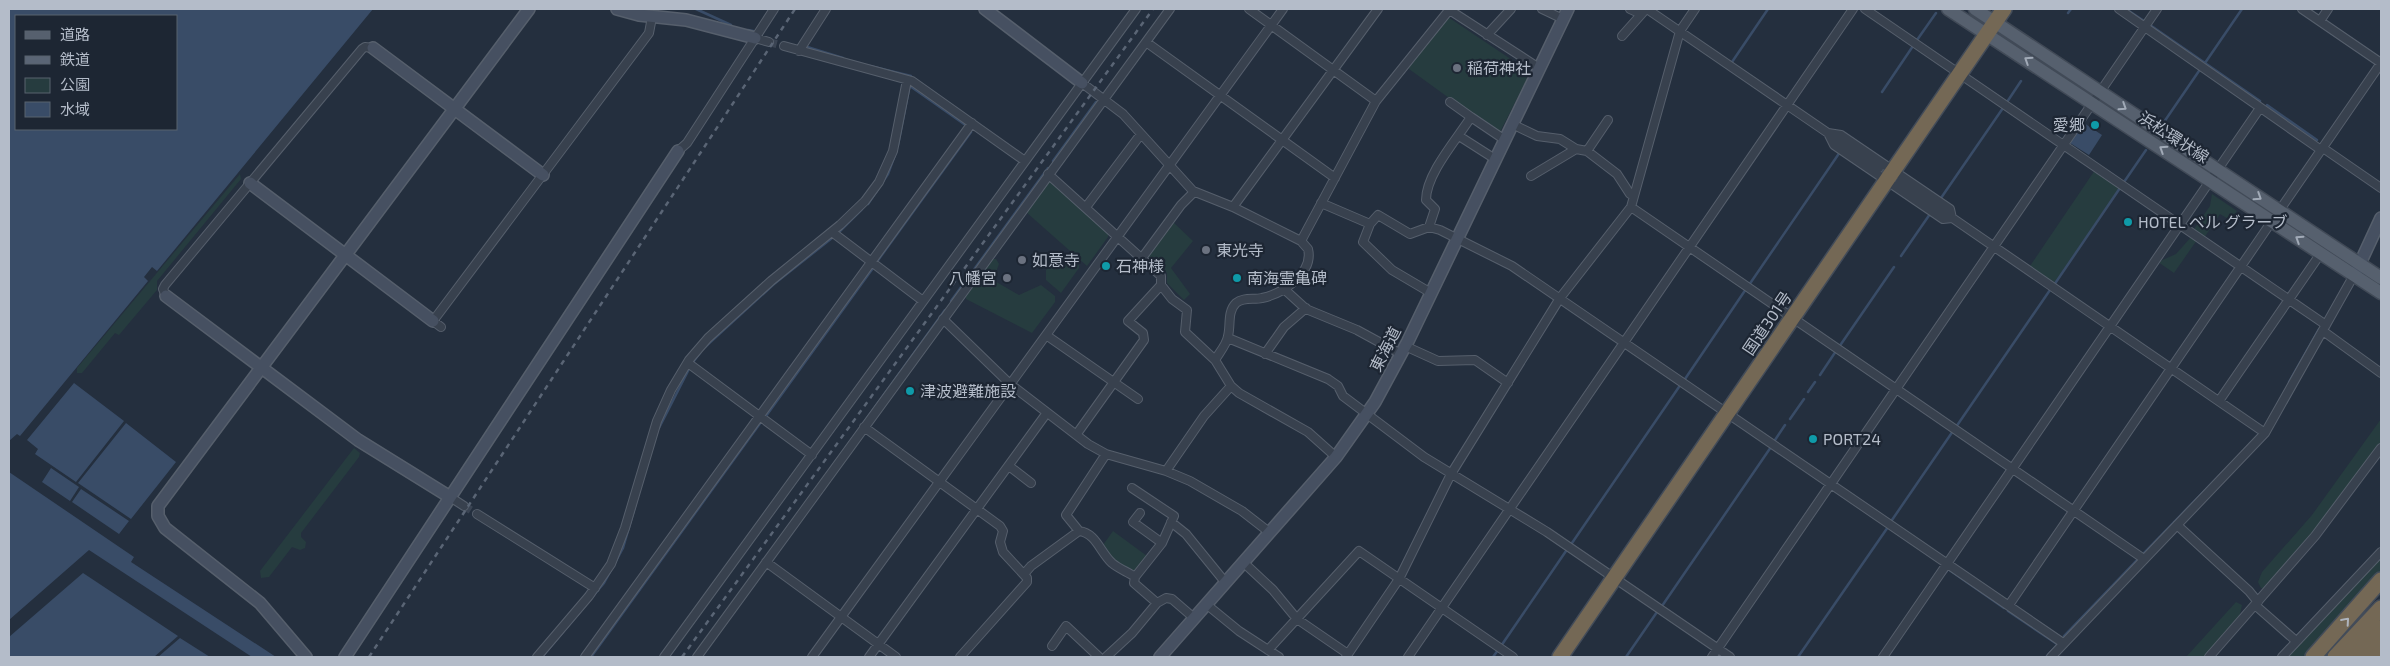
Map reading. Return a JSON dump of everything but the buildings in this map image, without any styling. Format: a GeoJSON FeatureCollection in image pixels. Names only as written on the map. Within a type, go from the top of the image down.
{"type":"FeatureCollection","features":[{"type":"Feature","properties":{"kind":"highway","name":"国道301号"},"geometry":{"type":"LineString","coordinates":[[1560,657],[2004,9]]}},
{"type":"Feature","properties":{"kind":"highway"},"geometry":{"type":"LineString","coordinates":[[2313,657],[2381,580]]}},
{"type":"Feature","properties":{"kind":"highway"},"geometry":{"type":"LineString","coordinates":[[2335,657],[2381,608]]}},
{"type":"Feature","properties":{"kind":"highway"},"geometry":{"type":"LineString","coordinates":[[2354,657],[2381,628]]}},
{"type":"Feature","properties":{"kind":"highway"},"geometry":{"type":"LineString","coordinates":[[2368,657],[2381,645]]}},
{"type":"Feature","properties":{"kind":"main road","name":"浜松環状線"},"geometry":{"type":"LineString","coordinates":[[1948,9],[1991,27],[2357,270],[2381,293]]}},
{"type":"Feature","properties":{"kind":"main road","name":"浜松環状線"},"geometry":{"type":"LineString","coordinates":[[1975,9],[1991,27]]}},
{"type":"Feature","properties":{"kind":"main road","name":"浜松環状線"},"geometry":{"type":"LineString","coordinates":[[2276,216],[2321,253],[2357,270],[2381,278]]}},
{"type":"Feature","properties":{"kind":"street"},"geometry":{"type":"LineString","coordinates":[[306,657],[260,603],[165,528],[158,516],[158,506],[529,9]]}},
{"type":"Feature","properties":{"kind":"street"},"geometry":{"type":"LineString","coordinates":[[617,9],[652,17],[666,13],[769,42]]}},
{"type":"Feature","properties":{"kind":"street"},"geometry":{"type":"LineString","coordinates":[[345,657],[678,151],[691,137],[774,9]]}},
{"type":"Feature","properties":{"kind":"street"},"geometry":{"type":"LineString","coordinates":[[799,51],[826,9]]}},
{"type":"Feature","properties":{"kind":"street"},"geometry":{"type":"LineString","coordinates":[[985,9],[1123,114],[1194,192],[1234,207],[1301,241],[1308,249],[1309,259],[1297,279],[1269,296],[1237,302],[1230,314],[1228,338],[1215,360]]}},
{"type":"Feature","properties":{"kind":"street"},"geometry":{"type":"LineString","coordinates":[[664,657],[1136,9]]}},
{"type":"Feature","properties":{"kind":"street"},"geometry":{"type":"LineString","coordinates":[[697,657],[1170,9]]}},
{"type":"Feature","properties":{"kind":"street"},"geometry":{"type":"LineString","coordinates":[[1249,9],[1376,101]]}},
{"type":"Feature","properties":{"kind":"street"},"geometry":{"type":"LineString","coordinates":[[812,657],[1283,9]]}},
{"type":"Feature","properties":{"kind":"street"},"geometry":{"type":"LineString","coordinates":[[1234,207],[1378,9]]}},
{"type":"Feature","properties":{"kind":"street"},"geometry":{"type":"LineString","coordinates":[[1301,241],[1376,101],[1449,9],[1539,68]]}},
{"type":"Feature","properties":{"kind":"street"},"geometry":{"type":"LineString","coordinates":[[1487,35],[1511,9]]}},
{"type":"Feature","properties":{"kind":"street"},"geometry":{"type":"LineString","coordinates":[[1542,9],[1566,14]]}},
{"type":"Feature","properties":{"kind":"street"},"geometry":{"type":"LineString","coordinates":[[1630,9],[1645,11],[1680,31],[2265,433]]}},
{"type":"Feature","properties":{"kind":"street"},"geometry":{"type":"LineString","coordinates":[[1243,562],[1273,590],[1297,618],[1347,656],[1400,579],[1452,474],[1560,298],[1631,207],[1680,31],[1695,9]]}},
{"type":"Feature","properties":{"kind":"street"},"geometry":{"type":"LineString","coordinates":[[1408,657],[1853,9]]}},
{"type":"Feature","properties":{"kind":"street"},"geometry":{"type":"LineString","coordinates":[[1865,9],[2289,300],[2381,373]]}},
{"type":"Feature","properties":{"kind":"street"},"geometry":{"type":"LineString","coordinates":[[2120,9],[2260,105],[2260,108],[2381,188]]}},
{"type":"Feature","properties":{"kind":"street"},"geometry":{"type":"LineString","coordinates":[[1712,657],[2157,9]]}},
{"type":"Feature","properties":{"kind":"street"},"geometry":{"type":"LineString","coordinates":[[2008,605],[2381,63],[2302,9]]}},
{"type":"Feature","properties":{"kind":"street"},"geometry":{"type":"LineString","coordinates":[[2320,21],[2328,9]]}},
{"type":"Feature","properties":{"kind":"street"},"geometry":{"type":"LineString","coordinates":[[1622,36],[1645,11]]}},
{"type":"Feature","properties":{"kind":"street","name":"東海道"},"geometry":{"type":"LineString","coordinates":[[1160,657],[1336,457],[1367,414],[1403,350],[1566,14]]}},
{"type":"Feature","properties":{"kind":"street"},"geometry":{"type":"LineString","coordinates":[[250,183],[437,324],[542,175],[649,33],[652,17]]}},
{"type":"Feature","properties":{"kind":"street"},"geometry":{"type":"LineString","coordinates":[[1146,42],[1335,178]]}},
{"type":"Feature","properties":{"kind":"street"},"geometry":{"type":"LineString","coordinates":[[464,506],[367,447],[166,296],[163,289],[362,49],[369,46],[542,175]]}},
{"type":"Feature","properties":{"kind":"street"},"geometry":{"type":"LineString","coordinates":[[784,46],[912,81],[1025,161]]}},
{"type":"Feature","properties":{"kind":"street"},"geometry":{"type":"LineString","coordinates":[[537,657],[595,588],[619,546],[657,421],[688,363],[715,332],[771,281],[832,232],[869,196],[885,172],[897,133],[907,80]]}},
{"type":"Feature","properties":{"kind":"street"},"geometry":{"type":"LineString","coordinates":[[1450,102],[1504,140]]}},
{"type":"Feature","properties":{"kind":"street"},"geometry":{"type":"LineString","coordinates":[[1883,657],[2260,108]]}},
{"type":"Feature","properties":{"kind":"street"},"geometry":{"type":"LineString","coordinates":[[1429,227],[1435,210],[1426,200],[1428,192],[1437,169],[1471,117]]}},
{"type":"Feature","properties":{"kind":"street"},"geometry":{"type":"LineString","coordinates":[[1586,151],[1608,120]]}},
{"type":"Feature","properties":{"kind":"street"},"geometry":{"type":"LineString","coordinates":[[585,657],[972,124]]}},
{"type":"Feature","properties":{"kind":"street"},"geometry":{"type":"LineString","coordinates":[[1512,124],[1537,136],[1560,139],[1576,149],[1586,151],[1617,174],[1630,194],[1634,195]]}},
{"type":"Feature","properties":{"kind":"street"},"geometry":{"type":"LineString","coordinates":[[1828,133],[1841,135],[1943,219],[1952,218]]}},
{"type":"Feature","properties":{"kind":"street"},"geometry":{"type":"LineString","coordinates":[[1828,133],[1834,144],[1950,209],[1952,218]]}},
{"type":"Feature","properties":{"kind":"street"},"geometry":{"type":"LineString","coordinates":[[1086,207],[1141,134]]}},
{"type":"Feature","properties":{"kind":"street"},"geometry":{"type":"LineString","coordinates":[[1459,136],[1495,159]]}},
{"type":"Feature","properties":{"kind":"street"},"geometry":{"type":"LineString","coordinates":[[1531,176],[1576,149]]}},
{"type":"Feature","properties":{"kind":"street"},"geometry":{"type":"LineString","coordinates":[[1048,174],[1161,276],[1161,285],[1172,299],[1187,310],[1185,332],[1215,360],[1231,386],[1243,396],[1308,432],[1336,457]]}},
{"type":"Feature","properties":{"kind":"street"},"geometry":{"type":"LineString","coordinates":[[1142,258],[1181,205],[1194,192]]}},
{"type":"Feature","properties":{"kind":"street"},"geometry":{"type":"LineString","coordinates":[[1321,203],[1370,224]]}},
{"type":"Feature","properties":{"kind":"street"},"geometry":{"type":"LineString","coordinates":[[1631,207],[2144,559]]}},
{"type":"Feature","properties":{"kind":"street"},"geometry":{"type":"LineString","coordinates":[[1431,293],[1392,270],[1363,242],[1370,224],[1378,215],[1410,234],[1429,227],[1458,237],[1506,263],[1560,298],[2063,643]]}},
{"type":"Feature","properties":{"kind":"street"},"geometry":{"type":"LineString","coordinates":[[2052,657],[2063,643],[2265,433],[2357,270],[2381,218]]}},
{"type":"Feature","properties":{"kind":"street"},"geometry":{"type":"LineString","coordinates":[[832,232],[923,301]]}},
{"type":"Feature","properties":{"kind":"street"},"geometry":{"type":"LineString","coordinates":[[2219,401],[2321,253]]}},
{"type":"Feature","properties":{"kind":"street"},"geometry":{"type":"LineString","coordinates":[[1076,435],[1144,340],[1143,333],[1128,322],[1161,285]]}},
{"type":"Feature","properties":{"kind":"street"},"geometry":{"type":"LineString","coordinates":[[1283,288],[1306,308],[1403,350],[1438,361],[1475,360],[1508,383]]}},
{"type":"Feature","properties":{"kind":"street"},"geometry":{"type":"LineString","coordinates":[[1266,354],[1284,327],[1306,308]]}},
{"type":"Feature","properties":{"kind":"street"},"geometry":{"type":"LineString","coordinates":[[943,318],[1010,384],[1046,414],[1076,435],[1106,454],[1166,471],[1222,498],[1248,514],[1269,532]]}},
{"type":"Feature","properties":{"kind":"street"},"geometry":{"type":"LineString","coordinates":[[1046,335],[1138,399]]}},
{"type":"Feature","properties":{"kind":"street"},"geometry":{"type":"LineString","coordinates":[[1228,338],[1328,379],[1338,386],[1343,396],[1424,457],[1547,532],[1730,657]]}},
{"type":"Feature","properties":{"kind":"street"},"geometry":{"type":"LineString","coordinates":[[688,363],[812,455]]}},
{"type":"Feature","properties":{"kind":"street"},"geometry":{"type":"LineString","coordinates":[[1166,471],[1204,416],[1231,386]]}},
{"type":"Feature","properties":{"kind":"street"},"geometry":{"type":"LineString","coordinates":[[869,657],[1046,414]]}},
{"type":"Feature","properties":{"kind":"street"},"geometry":{"type":"LineString","coordinates":[[864,427],[1000,526],[1003,531],[1000,542],[1003,552],[1027,578],[1027,582],[960,657]]}},
{"type":"Feature","properties":{"kind":"street"},"geometry":{"type":"LineString","coordinates":[[2209,657],[2315,536],[2381,448]]}},
{"type":"Feature","properties":{"kind":"street"},"geometry":{"type":"LineString","coordinates":[[1106,454],[1066,515],[1079,531],[1084,532],[1097,541],[1112,562],[1135,577]]}},
{"type":"Feature","properties":{"kind":"street"},"geometry":{"type":"LineString","coordinates":[[1009,466],[1031,482]]}},
{"type":"Feature","properties":{"kind":"street"},"geometry":{"type":"LineString","coordinates":[[1132,488],[1174,516],[1162,543],[1135,577],[1134,583],[1158,603]]}},
{"type":"Feature","properties":{"kind":"street"},"geometry":{"type":"LineString","coordinates":[[1140,513],[1133,522],[1162,543]]}},
{"type":"Feature","properties":{"kind":"street"},"geometry":{"type":"LineString","coordinates":[[477,514],[595,588]]}},
{"type":"Feature","properties":{"kind":"street"},"geometry":{"type":"LineString","coordinates":[[1171,522],[1186,534],[1225,582]]}},
{"type":"Feature","properties":{"kind":"street"},"geometry":{"type":"LineString","coordinates":[[2177,525],[2249,590],[2257,603],[2296,641]]}},
{"type":"Feature","properties":{"kind":"street"},"geometry":{"type":"LineString","coordinates":[[1024,574],[1031,566],[1079,531]]}},
{"type":"Feature","properties":{"kind":"street"},"geometry":{"type":"LineString","coordinates":[[1268,650],[1359,551],[1513,657]]}},
{"type":"Feature","properties":{"kind":"street"},"geometry":{"type":"LineString","coordinates":[[2282,657],[2381,552]]}},
{"type":"Feature","properties":{"kind":"street"},"geometry":{"type":"LineString","coordinates":[[766,562],[896,657]]}},
{"type":"Feature","properties":{"kind":"street"},"geometry":{"type":"LineString","coordinates":[[1106,657],[1132,633],[1158,603],[1169,598],[1194,618]]}},
{"type":"Feature","properties":{"kind":"street"},"geometry":{"type":"LineString","coordinates":[[1206,604],[1239,631],[1279,657]]}},
{"type":"Feature","properties":{"kind":"street"},"geometry":{"type":"LineString","coordinates":[[1052,646],[1066,626],[1099,657]]}},
{"type":"Feature","properties":{"kind":"green space"},"geometry":{"type":"Polygon","coordinates":[[[1448,17],[1524,68],[1527,79],[1500,132],[1496,132],[1409,69],[1410,63],[1448,17]]]}},
{"type":"Feature","properties":{"kind":"green space"},"geometry":{"type":"Polygon","coordinates":[[[2095,170],[2120,187],[2054,283],[2030,266],[2095,170]]]}},
{"type":"Feature","properties":{"kind":"green space"},"geometry":{"type":"Polygon","coordinates":[[[240,174],[241,179],[157,281],[157,290],[119,335],[115,333],[82,373],[77,373],[77,368],[240,174]]]}},
{"type":"Feature","properties":{"kind":"green space"},"geometry":{"type":"Polygon","coordinates":[[[1049,181],[1108,234],[1108,237],[1087,266],[1026,212],[1049,181]]]}},
{"type":"Feature","properties":{"kind":"green space"},"geometry":{"type":"Polygon","coordinates":[[[2212,194],[2237,211],[2230,220],[2220,214],[2204,238],[2194,229],[2210,206],[2212,194]]]}},
{"type":"Feature","properties":{"kind":"green space"},"geometry":{"type":"Polygon","coordinates":[[[1173,222],[1193,241],[1171,268],[1190,294],[1184,300],[1167,283],[1167,273],[1148,256],[1173,222]]]}},
{"type":"Feature","properties":{"kind":"green space"},"geometry":{"type":"Polygon","coordinates":[[[2192,236],[2197,240],[2174,273],[2158,262],[2176,254],[2192,236]]]}},
{"type":"Feature","properties":{"kind":"green space"},"geometry":{"type":"Polygon","coordinates":[[[992,259],[996,259],[999,264],[993,280],[1019,295],[1041,285],[1055,296],[1055,302],[1032,333],[966,299],[966,295],[992,259]]]}},
{"type":"Feature","properties":{"kind":"green space"},"geometry":{"type":"Polygon","coordinates":[[[1073,262],[1079,265],[1079,268],[1061,293],[1046,280],[1046,270],[1052,266],[1073,262]]]}},
{"type":"Feature","properties":{"kind":"green space"},"geometry":{"type":"Polygon","coordinates":[[[2381,419],[2381,444],[2313,535],[2264,589],[2261,588],[2258,582],[2262,572],[2312,515],[2381,419]]]}},
{"type":"Feature","properties":{"kind":"green space"},"geometry":{"type":"Polygon","coordinates":[[[354,448],[360,453],[359,457],[301,533],[301,537],[306,542],[305,548],[300,550],[292,547],[269,577],[261,578],[260,571],[354,448]]]}},
{"type":"Feature","properties":{"kind":"green space"},"geometry":{"type":"Polygon","coordinates":[[[1113,531],[1147,556],[1135,572],[1114,560],[1103,545],[1113,531]]]}},
{"type":"Feature","properties":{"kind":"green space"},"geometry":{"type":"Polygon","coordinates":[[[2381,557],[2381,572],[2306,657],[2286,657],[2381,557]]]}},
{"type":"Feature","properties":{"kind":"green space"},"geometry":{"type":"Polygon","coordinates":[[[2236,602],[2242,605],[2239,619],[2206,657],[2186,657],[2236,602]]]}},
{"type":"Feature","properties":{"kind":"water"},"geometry":{"type":"Polygon","coordinates":[[[9,9],[373,9],[157,271],[152,267],[144,277],[148,281],[20,436],[17,434],[9,441],[9,9]]]}},
{"type":"Feature","properties":{"kind":"water"},"geometry":{"type":"Polygon","coordinates":[[[2084,123],[2102,135],[2089,155],[2070,143],[2084,123]]]}},
{"type":"Feature","properties":{"kind":"water"},"geometry":{"type":"Polygon","coordinates":[[[74,383],[124,421],[76,482],[35,454],[38,449],[27,440],[74,383]]]}},
{"type":"Feature","properties":{"kind":"water"},"geometry":{"type":"Polygon","coordinates":[[[126,423],[176,462],[131,519],[78,483],[126,423]]]}},
{"type":"Feature","properties":{"kind":"water"},"geometry":{"type":"Polygon","coordinates":[[[51,468],[79,487],[70,501],[42,482],[51,468]]]}},
{"type":"Feature","properties":{"kind":"water"},"geometry":{"type":"Polygon","coordinates":[[[9,472],[134,557],[131,562],[276,657],[252,657],[89,550],[9,620],[9,472]]]}},
{"type":"Feature","properties":{"kind":"water"},"geometry":{"type":"Polygon","coordinates":[[[81,489],[129,521],[119,534],[72,502],[81,489]]]}},
{"type":"Feature","properties":{"kind":"water"},"geometry":{"type":"Polygon","coordinates":[[[83,573],[178,636],[154,657],[9,657],[9,637],[83,573]]]}},
{"type":"Feature","properties":{"kind":"water"},"geometry":{"type":"Polygon","coordinates":[[[180,638],[210,657],[158,657],[180,638]]]}},
{"type":"Feature","properties":{"kind":"waterway"},"geometry":{"type":"LineString","coordinates":[[696,9],[731,25]]}},
{"type":"Feature","properties":{"kind":"waterway"},"geometry":{"type":"LineString","coordinates":[[1732,62],[1768,9]]}},
{"type":"Feature","properties":{"kind":"waterway"},"geometry":{"type":"LineString","coordinates":[[2068,13],[2071,9]]}},
{"type":"Feature","properties":{"kind":"waterway"},"geometry":{"type":"LineString","coordinates":[[2126,9],[2144,21]]}},
{"type":"Feature","properties":{"kind":"waterway"},"geometry":{"type":"LineString","coordinates":[[2205,63],[2242,9]]}},
{"type":"Feature","properties":{"kind":"waterway"},"geometry":{"type":"LineString","coordinates":[[1917,40],[1936,13]]}},
{"type":"Feature","properties":{"kind":"waterway"},"geometry":{"type":"LineString","coordinates":[[2150,25],[2260,101]]}},
{"type":"Feature","properties":{"kind":"waterway"},"geometry":{"type":"LineString","coordinates":[[748,30],[753,31]]}},
{"type":"Feature","properties":{"kind":"waterway"},"geometry":{"type":"LineString","coordinates":[[804,46],[843,58]]}},
{"type":"Feature","properties":{"kind":"waterway"},"geometry":{"type":"LineString","coordinates":[[1882,92],[1913,46]]}},
{"type":"Feature","properties":{"kind":"waterway"},"geometry":{"type":"LineString","coordinates":[[870,66],[911,76]]}},
{"type":"Feature","properties":{"kind":"waterway"},"geometry":{"type":"LineString","coordinates":[[2164,122],[2201,68]]}},
{"type":"Feature","properties":{"kind":"waterway"},"geometry":{"type":"LineString","coordinates":[[2007,102],[2021,81]]}},
{"type":"Feature","properties":{"kind":"waterway"},"geometry":{"type":"LineString","coordinates":[[898,145],[910,84]]}},
{"type":"Feature","properties":{"kind":"waterway"},"geometry":{"type":"LineString","coordinates":[[910,86],[964,124]]}},
{"type":"Feature","properties":{"kind":"waterway"},"geometry":{"type":"LineString","coordinates":[[1053,161],[1096,102]]}},
{"type":"Feature","properties":{"kind":"waterway"},"geometry":{"type":"LineString","coordinates":[[2267,105],[2317,140]]}},
{"type":"Feature","properties":{"kind":"waterway"},"geometry":{"type":"LineString","coordinates":[[1941,198],[2003,108]]}},
{"type":"Feature","properties":{"kind":"waterway"},"geometry":{"type":"LineString","coordinates":[[876,263],[971,132]]}},
{"type":"Feature","properties":{"kind":"waterway"},"geometry":{"type":"LineString","coordinates":[[2124,182],[2146,150]]}},
{"type":"Feature","properties":{"kind":"waterway"},"geometry":{"type":"LineString","coordinates":[[868,204],[888,174],[896,152]]}},
{"type":"Feature","properties":{"kind":"waterway"},"geometry":{"type":"LineString","coordinates":[[1749,285],[1840,152]]}},
{"type":"Feature","properties":{"kind":"waterway"},"geometry":{"type":"LineString","coordinates":[[951,301],[1048,168]]}},
{"type":"Feature","properties":{"kind":"waterway"},"geometry":{"type":"LineString","coordinates":[[2054,285],[2120,188]]}},
{"type":"Feature","properties":{"kind":"waterway"},"geometry":{"type":"LineString","coordinates":[[838,233],[862,209]]}},
{"type":"Feature","properties":{"kind":"waterway"},"geometry":{"type":"LineString","coordinates":[[1901,256],[1930,214]]}},
{"type":"Feature","properties":{"kind":"waterway"},"geometry":{"type":"LineString","coordinates":[[705,347],[774,284],[832,238]]}},
{"type":"Feature","properties":{"kind":"waterway"},"geometry":{"type":"LineString","coordinates":[[1839,347],[1894,267]]}},
{"type":"Feature","properties":{"kind":"waterway"},"geometry":{"type":"LineString","coordinates":[[766,416],[873,268]]}},
{"type":"Feature","properties":{"kind":"waterway"},"geometry":{"type":"LineString","coordinates":[[1685,379],[1746,289]]}},
{"type":"Feature","properties":{"kind":"waterway"},"geometry":{"type":"LineString","coordinates":[[1956,427],[2050,290]]}},
{"type":"Feature","properties":{"kind":"waterway"},"geometry":{"type":"LineString","coordinates":[[831,468],[945,310]]}},
{"type":"Feature","properties":{"kind":"waterway"},"geometry":{"type":"LineString","coordinates":[[2289,382],[2319,329]]}},
{"type":"Feature","properties":{"kind":"waterway"},"geometry":{"type":"LineString","coordinates":[[1820,375],[1836,351]]}},
{"type":"Feature","properties":{"kind":"waterway"},"geometry":{"type":"LineString","coordinates":[[693,362],[700,353]]}},
{"type":"Feature","properties":{"kind":"waterway"},"geometry":{"type":"LineString","coordinates":[[659,428],[689,369]]}},
{"type":"Feature","properties":{"kind":"waterway"},"geometry":{"type":"LineString","coordinates":[[1808,392],[1815,382]]}},
{"type":"Feature","properties":{"kind":"waterway"},"geometry":{"type":"LineString","coordinates":[[1572,543],[1681,384]]}},
{"type":"Feature","properties":{"kind":"waterway"},"geometry":{"type":"LineString","coordinates":[[1790,419],[1804,399]]}},
{"type":"Feature","properties":{"kind":"waterway"},"geometry":{"type":"LineString","coordinates":[[591,657],[761,422]]}},
{"type":"Feature","properties":{"kind":"waterway"},"geometry":{"type":"LineString","coordinates":[[1775,440],[1785,425]]}},
{"type":"Feature","properties":{"kind":"waterway"},"geometry":{"type":"LineString","coordinates":[[1892,520],[1953,431]]}},
{"type":"Feature","properties":{"kind":"waterway"},"geometry":{"type":"LineString","coordinates":[[2143,554],[2253,441]]}},
{"type":"Feature","properties":{"kind":"waterway"},"geometry":{"type":"LineString","coordinates":[[1662,606],[1771,447]]}},
{"type":"Feature","properties":{"kind":"waterway"},"geometry":{"type":"LineString","coordinates":[[542,657],[604,583],[623,548],[636,503]]}},
{"type":"Feature","properties":{"kind":"waterway"},"geometry":{"type":"LineString","coordinates":[[1798,657],[1888,527]]}},
{"type":"Feature","properties":{"kind":"waterway"},"geometry":{"type":"LineString","coordinates":[[1501,646],[1566,551]]}},
{"type":"Feature","properties":{"kind":"waterway"},"geometry":{"type":"LineString","coordinates":[[2064,636],[2138,559]]}},
{"type":"Feature","properties":{"kind":"waterway"},"geometry":{"type":"LineString","coordinates":[[1946,572],[1948,569],[2004,608]]}},
{"type":"Feature","properties":{"kind":"waterway"},"geometry":{"type":"LineString","coordinates":[[2008,611],[2057,644]]}},
{"type":"Feature","properties":{"kind":"waterway"},"geometry":{"type":"LineString","coordinates":[[1626,657],[1657,612]]}},
{"type":"Feature","properties":{"kind":"waterway"},"geometry":{"type":"LineString","coordinates":[[2296,637],[2312,620]]}},
{"type":"Feature","properties":{"kind":"waterway"},"geometry":{"type":"LineString","coordinates":[[2046,657],[2057,645]]}},
{"type":"Feature","properties":{"kind":"waterway"},"geometry":{"type":"LineString","coordinates":[[1493,657],[1498,650]]}},
{"type":"Feature","properties":{"kind":"tunnel"},"geometry":{"type":"LineString","coordinates":[[769,42],[784,46]]}},
{"type":"Feature","properties":{"kind":"tunnel"},"geometry":{"type":"LineString","coordinates":[[464,506],[477,514]]}},
{"type":"Feature","properties":{"kind":"railway"},"geometry":{"type":"LineString","coordinates":[[369,657],[795,9]]}},
{"type":"Feature","properties":{"kind":"railway"},"geometry":{"type":"LineString","coordinates":[[682,657],[1153,9]]}},
{"type":"Feature","properties":{"kind":"place","name":"稲荷神社"},"geometry":{"type":"Point","coordinates":[1457,68]}},
{"type":"Feature","properties":{"kind":"place","name":"愛郷"},"geometry":{"type":"Point","coordinates":[2095,125]}},
{"type":"Feature","properties":{"kind":"place","name":"HOTEL ベル グラーブ"},"geometry":{"type":"Point","coordinates":[2128,222]}},
{"type":"Feature","properties":{"kind":"place","name":"東光寺"},"geometry":{"type":"Point","coordinates":[1206,250]}},
{"type":"Feature","properties":{"kind":"place","name":"如意寺"},"geometry":{"type":"Point","coordinates":[1022,260]}},
{"type":"Feature","properties":{"kind":"place","name":"石神様"},"geometry":{"type":"Point","coordinates":[1106,266]}},
{"type":"Feature","properties":{"kind":"place","name":"八幡宮"},"geometry":{"type":"Point","coordinates":[1007,278]}},
{"type":"Feature","properties":{"kind":"place","name":"南海霊亀碑"},"geometry":{"type":"Point","coordinates":[1237,278]}},
{"type":"Feature","properties":{"kind":"place","name":"津波避難施設"},"geometry":{"type":"Point","coordinates":[910,391]}},
{"type":"Feature","properties":{"kind":"place","name":"PORT24"},"geometry":{"type":"Point","coordinates":[1813,439]}}]}
